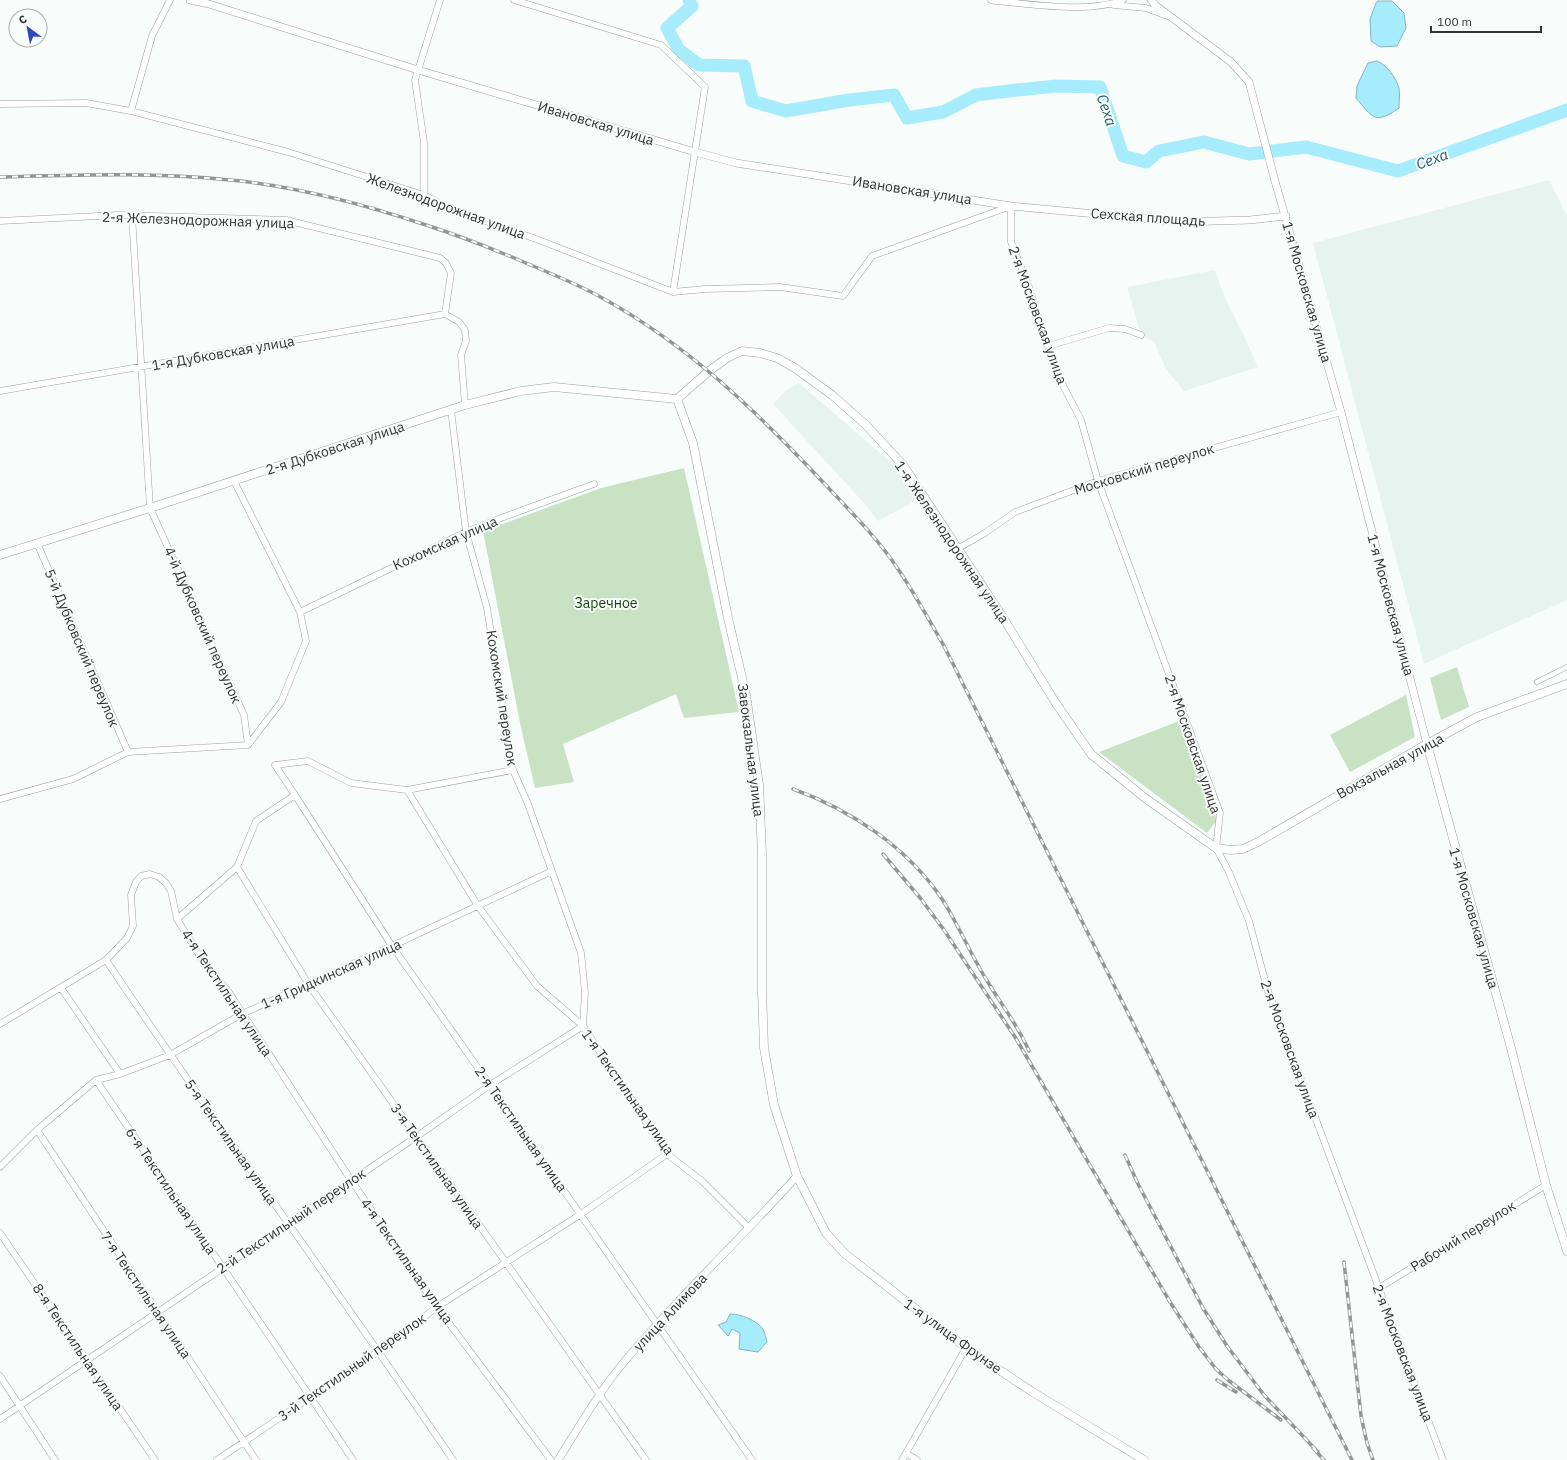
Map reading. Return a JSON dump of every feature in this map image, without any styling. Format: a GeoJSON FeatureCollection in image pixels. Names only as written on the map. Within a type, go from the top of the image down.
{"type":"FeatureCollection","features":[{"type":"Feature","properties":{"kind":"main road","name":"1-я Железнодорожная улица"},"geometry":{"type":"LineString","coordinates":[[677,399],[709,371],[727,358],[742,352],[760,353],[778,358],[832,395],[866,425],[903,465],[1002,616],[1055,702],[1091,754],[1145,798],[1216,848]]}},
{"type":"Feature","properties":{"kind":"main road","name":"2-я Дубковская улица"},"geometry":{"type":"LineString","coordinates":[[0,554],[150,508],[465,405],[521,391],[554,388],[677,399]]}},
{"type":"Feature","properties":{"kind":"main road","name":"Завокзальная улица"},"geometry":{"type":"LineString","coordinates":[[677,399],[693,443],[728,618],[746,696],[758,784],[761,839],[764,1048],[774,1105],[798,1176]]}},
{"type":"Feature","properties":{"kind":"main road","name":"Вокзальная улица"},"geometry":{"type":"LineString","coordinates":[[1216,848],[1231,850],[1243,849],[1258,842],[1427,744],[1477,717],[1567,684]]}},
{"type":"Feature","properties":{"kind":"main road","name":"1-я Московская улица"},"geometry":{"type":"LineString","coordinates":[[1427,744],[1511,1048],[1546,1185],[1567,1251]]}},
{"type":"Feature","properties":{"kind":"main road","name":"1-я улица Фрунзе"},"geometry":{"type":"LineString","coordinates":[[798,1176],[826,1234],[844,1253],[966,1348],[1132,1457],[1144,1460]]}},
{"type":"Feature","properties":{"kind":"street"},"geometry":{"type":"LineString","coordinates":[[131,111],[152,36],[170,0]]}},
{"type":"Feature","properties":{"kind":"street","name":"Ивановская улица"},"geometry":{"type":"LineString","coordinates":[[190,0],[208,4],[418,70],[694,152],[736,163],[1011,206]]}},
{"type":"Feature","properties":{"kind":"street"},"geometry":{"type":"LineString","coordinates":[[424,195],[424,143],[416,80],[440,0]]}},
{"type":"Feature","properties":{"kind":"street"},"geometry":{"type":"LineString","coordinates":[[514,0],[661,45],[705,87],[673,292]]}},
{"type":"Feature","properties":{"kind":"street"},"geometry":{"type":"LineString","coordinates":[[994,0],[1077,7],[1112,4],[1146,8],[1171,17]]}},
{"type":"Feature","properties":{"kind":"street"},"geometry":{"type":"LineString","coordinates":[[1112,4],[1123,0]]}},
{"type":"Feature","properties":{"kind":"street","name":"1-я Московская улица"},"geometry":{"type":"LineString","coordinates":[[1151,0],[1155,6],[1231,62],[1249,82],[1275,181],[1341,412],[1427,744]]}},
{"type":"Feature","properties":{"kind":"street","name":"Железнодорожная улица"},"geometry":{"type":"LineString","coordinates":[[0,104],[86,103],[131,111],[288,152],[424,195],[449,208],[673,292],[705,289],[780,287],[843,296],[872,256],[1011,206]]}},
{"type":"Feature","properties":{"kind":"street","name":"Сехская площадь"},"geometry":{"type":"LineString","coordinates":[[1011,206],[1180,222],[1250,220],[1286,216]]}},
{"type":"Feature","properties":{"kind":"street","name":"2-я Московская улица"},"geometry":{"type":"LineString","coordinates":[[1011,206],[1012,242],[1029,288],[1056,372],[1081,420],[1098,482],[1220,813],[1216,848],[1228,870],[1249,921],[1267,988],[1443,1460]]}},
{"type":"Feature","properties":{"kind":"street","name":"2-я Железнодорожная улица"},"geometry":{"type":"LineString","coordinates":[[0,221],[118,215],[286,220],[440,258],[446,263],[450,273],[445,314]]}},
{"type":"Feature","properties":{"kind":"street"},"geometry":{"type":"LineString","coordinates":[[132,216],[150,508]]}},
{"type":"Feature","properties":{"kind":"street"},"geometry":{"type":"LineString","coordinates":[[445,314],[459,322],[465,330],[466,341],[461,355],[465,405]]}},
{"type":"Feature","properties":{"kind":"street","name":"1-я Дубковская улица"},"geometry":{"type":"LineString","coordinates":[[0,391],[445,314]]}},
{"type":"Feature","properties":{"kind":"street"},"geometry":{"type":"LineString","coordinates":[[1048,346],[1109,328],[1125,329],[1141,335]]}},
{"type":"Feature","properties":{"kind":"street","name":"Кохомский переулок"},"geometry":{"type":"LineString","coordinates":[[451,410],[466,532],[488,608],[513,770],[528,804],[581,953],[585,992],[583,1026]]}},
{"type":"Feature","properties":{"kind":"street","name":"Московский переулок"},"geometry":{"type":"LineString","coordinates":[[958,549],[985,533],[1015,512],[1098,482],[1341,412]]}},
{"type":"Feature","properties":{"kind":"street"},"geometry":{"type":"LineString","coordinates":[[0,799],[73,779],[128,752],[248,745],[281,702],[306,641],[300,612],[234,481]]}},
{"type":"Feature","properties":{"kind":"street","name":"Кохомская улица"},"geometry":{"type":"LineString","coordinates":[[300,612],[466,532],[594,484]]}},
{"type":"Feature","properties":{"kind":"street","name":"4-й Дубковский переулок"},"geometry":{"type":"LineString","coordinates":[[150,508],[244,715],[248,745]]}},
{"type":"Feature","properties":{"kind":"street","name":"5-й Дубковский переулок"},"geometry":{"type":"LineString","coordinates":[[37,543],[128,752]]}},
{"type":"Feature","properties":{"kind":"street"},"geometry":{"type":"LineString","coordinates":[[1537,682],[1567,667]]}},
{"type":"Feature","properties":{"kind":"street","name":"2-я Текстильная улица"},"geometry":{"type":"LineString","coordinates":[[407,790],[351,783],[308,761],[276,765],[392,946],[752,1460]]}},
{"type":"Feature","properties":{"kind":"street"},"geometry":{"type":"LineString","coordinates":[[407,790],[513,770]]}},
{"type":"Feature","properties":{"kind":"street","name":"1-я Текстильная улица"},"geometry":{"type":"LineString","coordinates":[[407,790],[478,906],[536,986],[583,1026],[668,1154],[702,1181],[749,1228]]}},
{"type":"Feature","properties":{"kind":"street"},"geometry":{"type":"LineString","coordinates":[[177,919],[237,867],[256,821],[295,795]]}},
{"type":"Feature","properties":{"kind":"street","name":"3-я Текстильная улица"},"geometry":{"type":"LineString","coordinates":[[237,867],[309,985],[646,1460]]}},
{"type":"Feature","properties":{"kind":"street","name":"1-я Гридкинская улица"},"geometry":{"type":"LineString","coordinates":[[0,1167],[37,1130],[96,1080],[120,1074],[170,1055],[242,1014],[309,985],[552,871]]}},
{"type":"Feature","properties":{"kind":"street","name":"4-я Текстильная улица"},"geometry":{"type":"LineString","coordinates":[[106,960],[127,938],[133,926],[132,895],[136,882],[141,876],[146,874],[159,878],[166,883],[171,891],[177,919],[206,966],[228,991],[351,1180],[437,1307],[551,1460]]}},
{"type":"Feature","properties":{"kind":"street"},"geometry":{"type":"LineString","coordinates":[[0,1024],[106,960]]}},
{"type":"Feature","properties":{"kind":"street","name":"5-я Текстильная улица"},"geometry":{"type":"LineString","coordinates":[[106,960],[170,1055],[380,1351],[453,1460]]}},
{"type":"Feature","properties":{"kind":"street"},"geometry":{"type":"LineString","coordinates":[[61,988],[120,1074]]}},
{"type":"Feature","properties":{"kind":"street","name":"2-й Текстильный переулок"},"geometry":{"type":"LineString","coordinates":[[0,1419],[222,1267],[416,1137],[490,1085],[583,1026]]}},
{"type":"Feature","properties":{"kind":"street","name":"6-я Текстильная улица"},"geometry":{"type":"LineString","coordinates":[[96,1080],[353,1460]]}},
{"type":"Feature","properties":{"kind":"street","name":"7-я Текстильная улица"},"geometry":{"type":"LineString","coordinates":[[37,1130],[256,1460]]}},
{"type":"Feature","properties":{"kind":"street","name":"3-й Текстильный переулок"},"geometry":{"type":"LineString","coordinates":[[217,1460],[380,1351],[437,1307],[580,1214],[668,1154]]}},
{"type":"Feature","properties":{"kind":"street","name":"улица Алимова"},"geometry":{"type":"LineString","coordinates":[[558,1460],[623,1363],[798,1176]]}},
{"type":"Feature","properties":{"kind":"street","name":"Рабочий переулок"},"geometry":{"type":"LineString","coordinates":[[1379,1288],[1546,1185]]}},
{"type":"Feature","properties":{"kind":"street","name":"8-я Текстильная улица"},"geometry":{"type":"LineString","coordinates":[[0,1233],[155,1460]]}},
{"type":"Feature","properties":{"kind":"street"},"geometry":{"type":"LineString","coordinates":[[902,1460],[966,1348]]}},
{"type":"Feature","properties":{"kind":"street"},"geometry":{"type":"LineString","coordinates":[[0,1376],[55,1460]]}},
{"type":"Feature","properties":{"kind":"street"},"geometry":{"type":"LineString","coordinates":[[906,1453],[917,1460]]}},
{"type":"Feature","properties":{"kind":"shaded area"},"geometry":{"type":"Polygon","coordinates":[[[1549,180],[1567,216],[1567,600],[1424,664],[1313,243],[1549,180]]]}},
{"type":"Feature","properties":{"kind":"shaded area"},"geometry":{"type":"Polygon","coordinates":[[[1215,270],[1223,294],[1258,367],[1184,391],[1166,369],[1154,342],[1141,335],[1127,287],[1215,270]]]}},
{"type":"Feature","properties":{"kind":"shaded area"},"geometry":{"type":"Polygon","coordinates":[[[799,383],[894,465],[917,500],[878,521],[863,502],[773,404],[785,391],[799,383]]]}},
{"type":"Feature","properties":{"kind":"green space","name":"Заречное"},"geometry":{"type":"Polygon","coordinates":[[[684,468],[739,712],[684,718],[676,694],[563,744],[574,782],[535,788],[521,728],[483,531],[601,488],[684,468]]]}},
{"type":"Feature","properties":{"kind":"green space"},"geometry":{"type":"Polygon","coordinates":[[[1457,667],[1469,707],[1441,720],[1430,678],[1457,667]]]}},
{"type":"Feature","properties":{"kind":"green space"},"geometry":{"type":"Polygon","coordinates":[[[1406,695],[1415,737],[1350,772],[1330,735],[1406,695]]]}},
{"type":"Feature","properties":{"kind":"green space"},"geometry":{"type":"Polygon","coordinates":[[[1182,720],[1217,820],[1207,833],[1099,752],[1182,720]]]}},
{"type":"Feature","properties":{"kind":"water"},"geometry":{"type":"Polygon","coordinates":[[[1378,1],[1392,1],[1404,13],[1406,28],[1397,46],[1380,47],[1371,41],[1370,19],[1378,1]]]}},
{"type":"Feature","properties":{"kind":"water"},"geometry":{"type":"Polygon","coordinates":[[[1377,61],[1388,69],[1399,88],[1399,108],[1379,118],[1371,114],[1356,98],[1357,86],[1368,63],[1377,61]]]}},
{"type":"Feature","properties":{"kind":"water"},"geometry":{"type":"Polygon","coordinates":[[[730,1314],[748,1318],[763,1329],[767,1342],[758,1352],[739,1349],[740,1333],[732,1329],[728,1336],[718,1325],[726,1322],[730,1314]]]}},
{"type":"Feature","properties":{"kind":"waterway","name":"Сеха"},"geometry":{"type":"LineString","coordinates":[[689,0],[692,6],[667,28],[679,50],[699,65],[744,66],[752,101],[786,111],[849,100],[894,95],[907,118],[943,112],[976,95],[1057,86],[1100,87],[1123,156],[1146,162],[1159,151],[1204,142],[1249,154],[1306,147],[1398,171],[1567,110]]}},
{"type":"Feature","properties":{"kind":"railway"},"geometry":{"type":"LineString","coordinates":[[0,177],[86,175],[201,177],[255,183],[304,191],[354,203],[402,217],[476,243],[553,274],[597,295],[630,314],[660,334],[717,378],[744,402],[770,427],[871,534],[898,569],[944,646],[1352,1460]]}},
{"type":"Feature","properties":{"kind":"railway"},"geometry":{"type":"LineString","coordinates":[[793,789],[836,808],[876,832],[895,847],[928,880],[948,909],[980,969],[1025,1041],[1029,1051]]}},
{"type":"Feature","properties":{"kind":"railway"},"geometry":{"type":"LineString","coordinates":[[883,854],[921,899],[944,930],[1015,1037],[1170,1302],[1199,1347],[1216,1369],[1228,1380],[1281,1420]]}},
{"type":"Feature","properties":{"kind":"railway"},"geometry":{"type":"LineString","coordinates":[[1125,1155],[1138,1184],[1203,1308],[1227,1346],[1264,1395],[1318,1452]]}},
{"type":"Feature","properties":{"kind":"railway"},"geometry":{"type":"LineString","coordinates":[[1344,1262],[1361,1416],[1367,1443],[1373,1460]]}},
{"type":"Feature","properties":{"kind":"railway"},"geometry":{"type":"LineString","coordinates":[[1217,1380],[1236,1392]]}},
{"type":"Feature","properties":{"kind":"railway"},"geometry":{"type":"LineString","coordinates":[[1313,1448],[1324,1460]]}}]}
